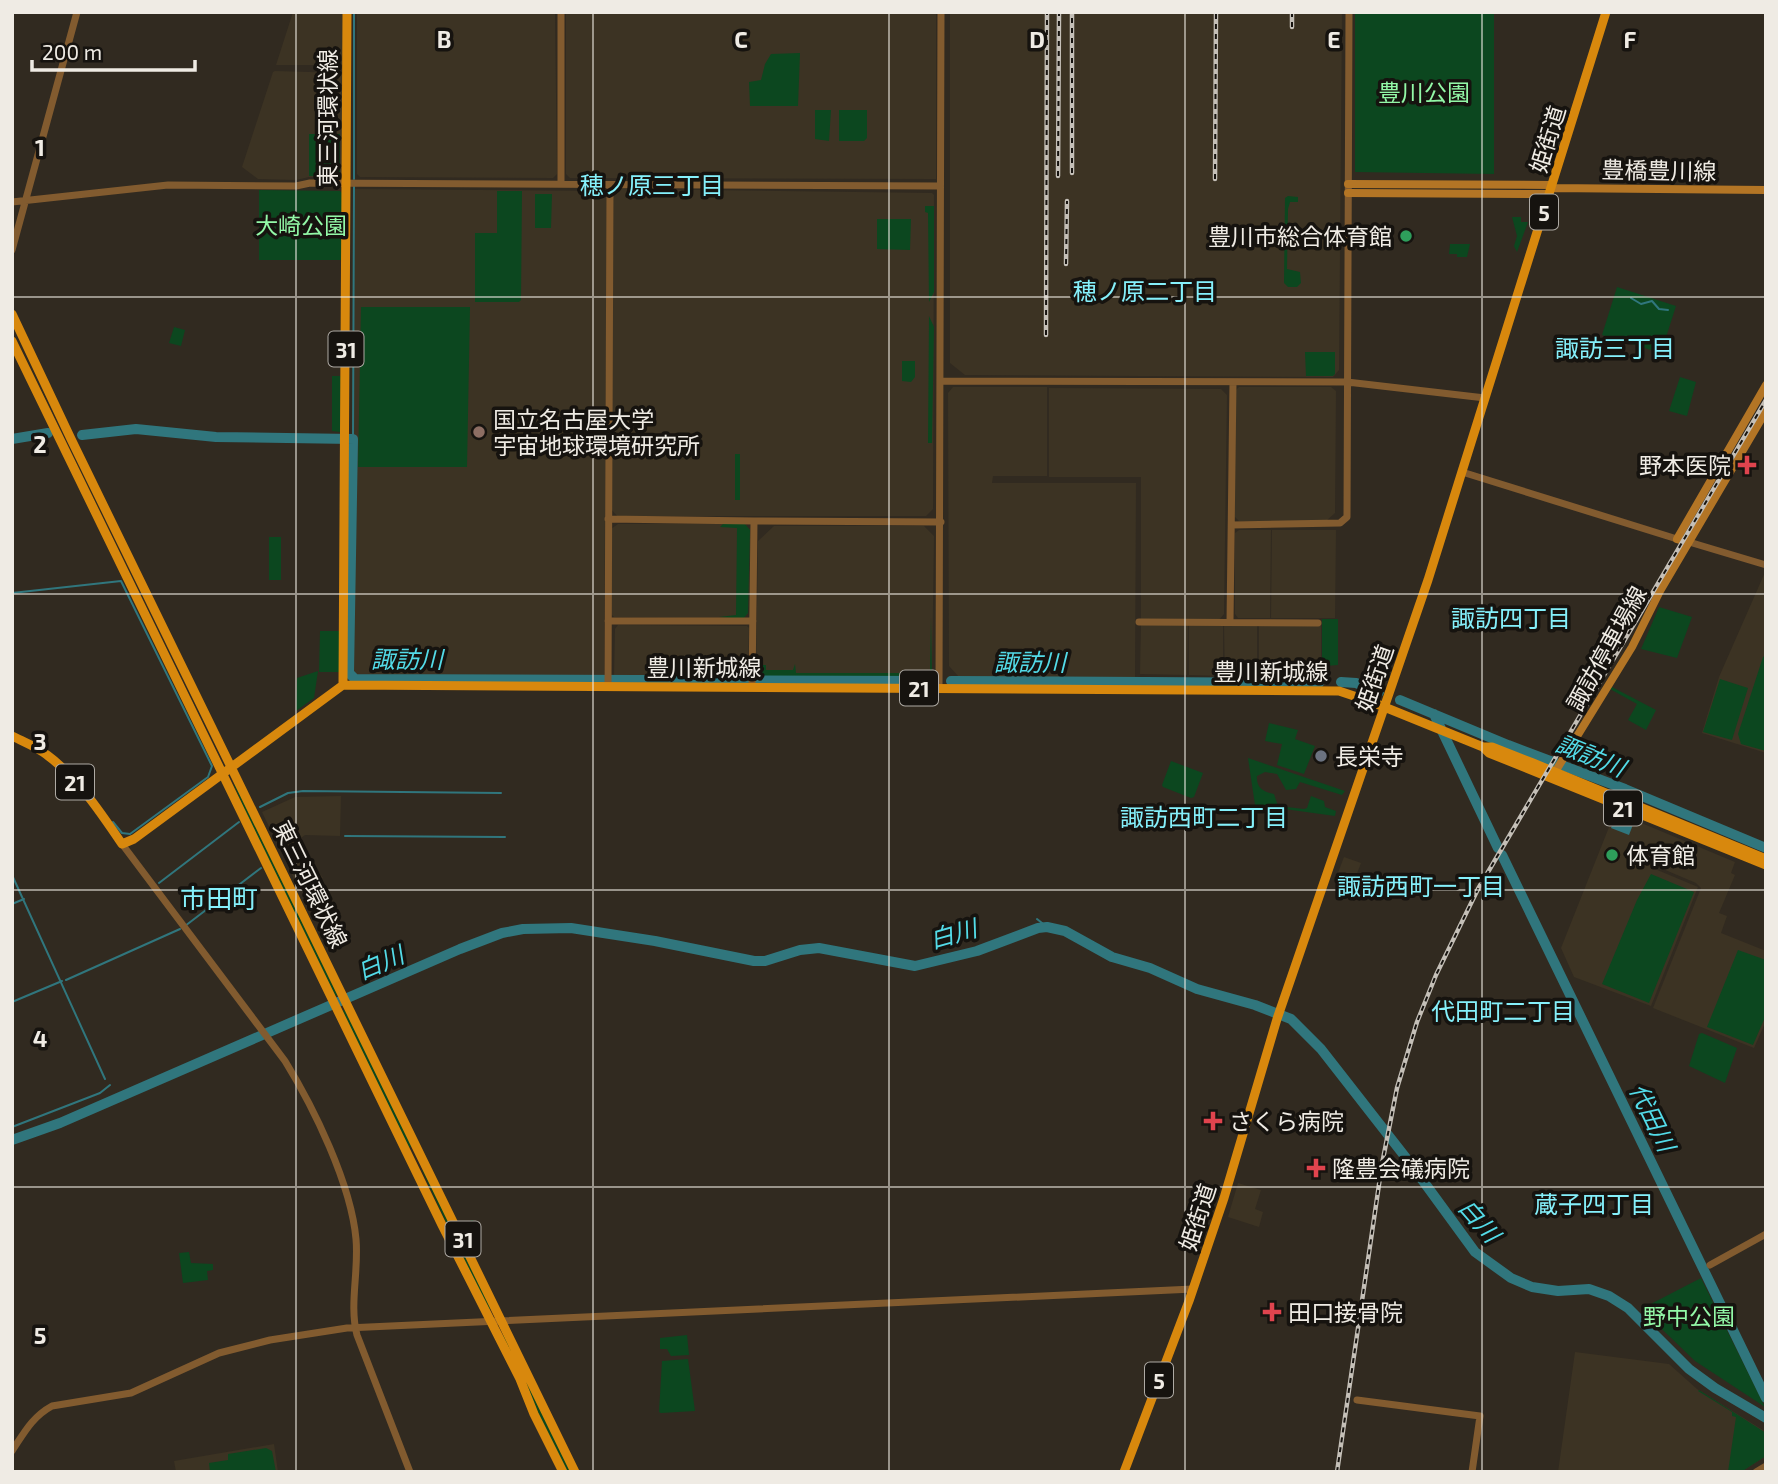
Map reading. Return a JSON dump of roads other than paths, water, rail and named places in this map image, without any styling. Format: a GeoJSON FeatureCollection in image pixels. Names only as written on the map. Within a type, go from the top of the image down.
{"type":"FeatureCollection","features":[{"type":"Feature","properties":{"kind":"main road","name":"東三河環状線"},"geometry":{"type":"LineString","coordinates":[[343,685],[347,12]]}},
{"type":"Feature","properties":{"kind":"main road","name":"姫街道"},"geometry":{"type":"LineString","coordinates":[[1124,1472],[1224,1198],[1278,1018],[1462,472],[1606,12]]}},
{"type":"Feature","properties":{"kind":"main road","name":"豊橋豊川線"},"geometry":{"type":"LineString","coordinates":[[1348,188],[1766,190]]}},
{"type":"Feature","properties":{"kind":"main road","name":"東三河環状線"},"geometry":{"type":"LineString","coordinates":[[12,314],[575,1472]]}},
{"type":"Feature","properties":{"kind":"main road","name":"東三河環状線"},"geometry":{"type":"LineString","coordinates":[[12,341],[563,1472]]}},
{"type":"Feature","properties":{"kind":"main road"},"geometry":{"type":"LineString","coordinates":[[1689,542],[1677,539],[1766,385]]}},
{"type":"Feature","properties":{"kind":"main road","name":"諏訪停車場線"},"geometry":{"type":"LineString","coordinates":[[1556,771],[1625,659],[1660,591],[1766,411]]}},
{"type":"Feature","properties":{"kind":"main road","name":"豊川新城線"},"geometry":{"type":"LineString","coordinates":[[343,685],[752,682],[939,688],[1329,690],[1356,696],[1483,747],[1492,747],[1556,771],[1766,859]]}},
{"type":"Feature","properties":{"kind":"main road"},"geometry":{"type":"LineString","coordinates":[[122,844],[134,839],[343,685]]}},
{"type":"Feature","properties":{"kind":"main road","name":"21"},"geometry":{"type":"LineString","coordinates":[[12,736],[59,764],[87,796],[122,844]]}},
{"type":"Feature","properties":{"kind":"main road","name":"豊川新城線"},"geometry":{"type":"LineString","coordinates":[[1483,747],[1489,753],[1766,865]]}},
{"type":"Feature","properties":{"kind":"street"},"geometry":{"type":"LineString","coordinates":[[12,250],[77,12]]}},
{"type":"Feature","properties":{"kind":"street"},"geometry":{"type":"LineString","coordinates":[[561,12],[561,184]]}},
{"type":"Feature","properties":{"kind":"street"},"geometry":{"type":"LineString","coordinates":[[939,688],[941,12]]}},
{"type":"Feature","properties":{"kind":"street"},"geometry":{"type":"LineString","coordinates":[[1232,525],[1344,522],[1347,517],[1349,12]]}},
{"type":"Feature","properties":{"kind":"street"},"geometry":{"type":"LineString","coordinates":[[12,202],[168,184],[940,186]]}},
{"type":"Feature","properties":{"kind":"street"},"geometry":{"type":"LineString","coordinates":[[608,682],[610,185]]}},
{"type":"Feature","properties":{"kind":"street"},"geometry":{"type":"LineString","coordinates":[[940,381],[1347,382],[1485,398]]}},
{"type":"Feature","properties":{"kind":"street"},"geometry":{"type":"LineString","coordinates":[[1230,622],[1233,382]]}},
{"type":"Feature","properties":{"kind":"street"},"geometry":{"type":"LineString","coordinates":[[1462,472],[1677,539]]}},
{"type":"Feature","properties":{"kind":"street"},"geometry":{"type":"LineString","coordinates":[[608,519],[941,522]]}},
{"type":"Feature","properties":{"kind":"street"},"geometry":{"type":"LineString","coordinates":[[752,682],[754,522]]}},
{"type":"Feature","properties":{"kind":"street"},"geometry":{"type":"LineString","coordinates":[[1689,542],[1766,565]]}},
{"type":"Feature","properties":{"kind":"street"},"geometry":{"type":"LineString","coordinates":[[608,621],[753,621]]}},
{"type":"Feature","properties":{"kind":"street"},"geometry":{"type":"LineString","coordinates":[[1139,622],[1318,623]]}},
{"type":"Feature","properties":{"kind":"street"},"geometry":{"type":"LineString","coordinates":[[122,844],[301,1087],[348,1198],[356,1239],[355,1329],[410,1472]]}},
{"type":"Feature","properties":{"kind":"street"},"geometry":{"type":"LineString","coordinates":[[1710,1265],[1766,1234]]}},
{"type":"Feature","properties":{"kind":"street"},"geometry":{"type":"LineString","coordinates":[[12,1451],[36,1417],[52,1406],[131,1393],[219,1353],[270,1340],[355,1329],[1193,1289]]}},
{"type":"Feature","properties":{"kind":"street"},"geometry":{"type":"LineString","coordinates":[[1357,1399],[1480,1416],[1472,1472]]}},
{"type":"Feature","properties":{"kind":"street"},"geometry":{"type":"LineString","coordinates":[[1756,1472],[1766,1466]]}},
{"type":"Feature","properties":{"kind":"water"},"geometry":{"type":"Polygon","coordinates":[[[1616,815],[1634,822],[1629,835],[1611,828],[1616,815]]]}},
{"type":"Feature","properties":{"kind":"waterway"},"geometry":{"type":"LineString","coordinates":[[354,12],[354,179]]}},
{"type":"Feature","properties":{"kind":"waterway"},"geometry":{"type":"LineString","coordinates":[[353,439],[354,185]]}},
{"type":"Feature","properties":{"kind":"waterway"},"geometry":{"type":"LineString","coordinates":[[1631,298],[1641,304],[1652,301],[1659,309],[1668,310]]}},
{"type":"Feature","properties":{"kind":"waterway","name":"諏訪川"},"geometry":{"type":"LineString","coordinates":[[82,435],[136,429],[216,437],[353,439],[349,673],[355,679],[929,681]]}},
{"type":"Feature","properties":{"kind":"waterway","name":"諏訪川"},"geometry":{"type":"LineString","coordinates":[[12,439],[48,433]]}},
{"type":"Feature","properties":{"kind":"waterway"},"geometry":{"type":"LineString","coordinates":[[12,593],[121,581],[212,766],[208,777],[130,834],[122,833],[113,822]]}},
{"type":"Feature","properties":{"kind":"waterway","name":"諏訪川"},"geometry":{"type":"LineString","coordinates":[[951,681],[1319,683]]}},
{"type":"Feature","properties":{"kind":"waterway","name":"諏訪川"},"geometry":{"type":"LineString","coordinates":[[1341,682],[1356,683],[1379,692]]}},
{"type":"Feature","properties":{"kind":"waterway","name":"諏訪川"},"geometry":{"type":"LineString","coordinates":[[1400,700],[1766,848]]}},
{"type":"Feature","properties":{"kind":"waterway","name":"代田川"},"geometry":{"type":"LineString","coordinates":[[1434,714],[1498,848]]}},
{"type":"Feature","properties":{"kind":"waterway"},"geometry":{"type":"LineString","coordinates":[[260,807],[288,793],[303,791],[501,793]]}},
{"type":"Feature","properties":{"kind":"waterway"},"geometry":{"type":"LineString","coordinates":[[159,883],[239,822]]}},
{"type":"Feature","properties":{"kind":"waterway"},"geometry":{"type":"LineString","coordinates":[[345,836],[505,837]]}},
{"type":"Feature","properties":{"kind":"waterway","name":"代田川"},"geometry":{"type":"LineString","coordinates":[[1502,855],[1766,1398]]}},
{"type":"Feature","properties":{"kind":"waterway"},"geometry":{"type":"LineString","coordinates":[[185,926],[261,868]]}},
{"type":"Feature","properties":{"kind":"waterway"},"geometry":{"type":"LineString","coordinates":[[12,875],[105,1079]]}},
{"type":"Feature","properties":{"kind":"waterway"},"geometry":{"type":"LineString","coordinates":[[12,904],[24,899]]}},
{"type":"Feature","properties":{"kind":"waterway"},"geometry":{"type":"LineString","coordinates":[[1037,919],[1047,927]]}},
{"type":"Feature","properties":{"kind":"waterway","name":"白川"},"geometry":{"type":"LineString","coordinates":[[12,1140],[60,1123],[502,933],[523,929],[571,928],[655,941],[754,961],[765,961],[800,950],[819,948],[915,966],[977,951],[1047,927],[1065,931],[1112,957],[1150,968],[1197,989],[1255,1005],[1291,1019],[1321,1049],[1475,1252],[1511,1278],[1532,1287],[1558,1291],[1589,1289],[1609,1296],[1628,1308],[1689,1369],[1766,1418]]}},
{"type":"Feature","properties":{"kind":"waterway"},"geometry":{"type":"LineString","coordinates":[[66,980],[180,929]]}},
{"type":"Feature","properties":{"kind":"waterway"},"geometry":{"type":"LineString","coordinates":[[12,1002],[62,981]]}},
{"type":"Feature","properties":{"kind":"waterway"},"geometry":{"type":"LineString","coordinates":[[12,1127],[100,1093],[110,1085]]}},
{"type":"Feature","properties":{"kind":"railway"},"geometry":{"type":"LineString","coordinates":[[1046,335],[1047,12]]}},
{"type":"Feature","properties":{"kind":"railway"},"geometry":{"type":"LineString","coordinates":[[1058,176],[1059,12]]}},
{"type":"Feature","properties":{"kind":"railway"},"geometry":{"type":"LineString","coordinates":[[1072,12],[1072,173]]}},
{"type":"Feature","properties":{"kind":"railway"},"geometry":{"type":"LineString","coordinates":[[1215,179],[1216,12]]}},
{"type":"Feature","properties":{"kind":"railway"},"geometry":{"type":"LineString","coordinates":[[1292,12],[1292,27]]}},
{"type":"Feature","properties":{"kind":"railway"},"geometry":{"type":"LineString","coordinates":[[1066,264],[1067,201]]}},
{"type":"Feature","properties":{"kind":"railway"},"geometry":{"type":"LineString","coordinates":[[1337,1472],[1382,1164],[1397,1088],[1417,1022],[1436,975],[1478,889],[1766,400]]}},
{"type":"Feature","properties":{"kind":"place","name":"豊川市総合体育館"},"geometry":{"type":"Point","coordinates":[1406,236]}},
{"type":"Feature","properties":{"kind":"place","name":"国立名古屋大学 宇宙地球環境研究所"},"geometry":{"type":"Point","coordinates":[479,432]}},
{"type":"Feature","properties":{"kind":"place","name":"野本医院"},"geometry":{"type":"Point","coordinates":[1747,465]}},
{"type":"Feature","properties":{"kind":"place","name":"長栄寺"},"geometry":{"type":"Point","coordinates":[1321,756]}},
{"type":"Feature","properties":{"kind":"place","name":"体育館"},"geometry":{"type":"Point","coordinates":[1612,855]}},
{"type":"Feature","properties":{"kind":"place","name":"さくら病院"},"geometry":{"type":"Point","coordinates":[1213,1121]}},
{"type":"Feature","properties":{"kind":"place","name":"隆豊会礒病院"},"geometry":{"type":"Point","coordinates":[1316,1168]}},
{"type":"Feature","properties":{"kind":"place","name":"田口接骨院"},"geometry":{"type":"Point","coordinates":[1272,1312]}},
{"type":"Feature","properties":{"kind":"district","name":"穂ノ原三丁目"},"geometry":{"type":"Point","coordinates":[652,184]}},
{"type":"Feature","properties":{"kind":"district","name":"穂ノ原二丁目"},"geometry":{"type":"Point","coordinates":[1145,290]}},
{"type":"Feature","properties":{"kind":"district","name":"諏訪三丁目"},"geometry":{"type":"Point","coordinates":[1615,347]}},
{"type":"Feature","properties":{"kind":"district","name":"諏訪四丁目"},"geometry":{"type":"Point","coordinates":[1511,617]}},
{"type":"Feature","properties":{"kind":"district","name":"諏訪西町二丁目"},"geometry":{"type":"Point","coordinates":[1204,816]}},
{"type":"Feature","properties":{"kind":"district","name":"諏訪西町一丁目"},"geometry":{"type":"Point","coordinates":[1421,885]}},
{"type":"Feature","properties":{"kind":"district","name":"市田町"},"geometry":{"type":"Point","coordinates":[219,897]}},
{"type":"Feature","properties":{"kind":"district","name":"代田町二丁目"},"geometry":{"type":"Point","coordinates":[1503,1010]}},
{"type":"Feature","properties":{"kind":"district","name":"蔵子四丁目"},"geometry":{"type":"Point","coordinates":[1594,1203]}},
{"type":"Feature","properties":{"kind":"park label","name":"豊川公園"},"geometry":{"type":"Point","coordinates":[1424,92]}},
{"type":"Feature","properties":{"kind":"park label","name":"大崎公園"},"geometry":{"type":"Point","coordinates":[301,225]}},
{"type":"Feature","properties":{"kind":"park label","name":"野中公園"},"geometry":{"type":"Point","coordinates":[1689,1316]}}]}
